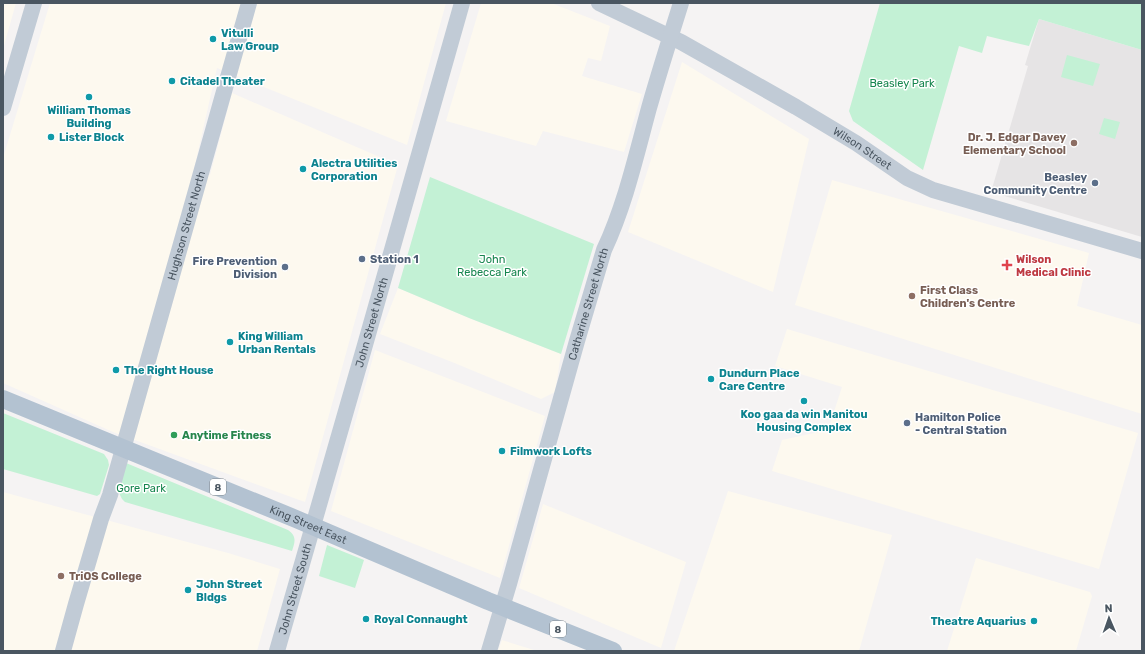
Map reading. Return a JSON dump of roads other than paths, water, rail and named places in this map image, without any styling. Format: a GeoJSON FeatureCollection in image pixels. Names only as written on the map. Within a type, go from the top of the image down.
{"type":"FeatureCollection","features":[{"type":"Feature","properties":{"kind":"main road"},"geometry":{"type":"LineString","coordinates":[[3,108],[34,3]]}},
{"type":"Feature","properties":{"kind":"main road","name":"Hughson Street North"},"geometry":{"type":"LineString","coordinates":[[63,651],[101,519],[110,495],[249,3]]}},
{"type":"Feature","properties":{"kind":"main road","name":"John Street North"},"geometry":{"type":"LineString","coordinates":[[313,526],[462,3]]}},
{"type":"Feature","properties":{"kind":"main road","name":"Wilson Street"},"geometry":{"type":"LineString","coordinates":[[599,3],[670,36],[813,117],[856,143],[907,178],[921,185],[933,190],[1142,251]]}},
{"type":"Feature","properties":{"kind":"main road","name":"Catharine Street North"},"geometry":{"type":"LineString","coordinates":[[489,651],[577,341],[604,250],[610,238],[631,177],[651,100],[681,3]]}},
{"type":"Feature","properties":{"kind":"main road","name":"King Street East"},"geometry":{"type":"LineString","coordinates":[[3,399],[313,526],[502,607],[613,651]]}},
{"type":"Feature","properties":{"kind":"main road","name":"John Street South"},"geometry":{"type":"LineString","coordinates":[[277,651],[313,526]]}},
{"type":"Feature","properties":{"kind":"place","name":"Vitulli Law Group"},"geometry":{"type":"Point","coordinates":[213,39]}},
{"type":"Feature","properties":{"kind":"place","name":"Citadel Theater"},"geometry":{"type":"Point","coordinates":[172,81]}},
{"type":"Feature","properties":{"kind":"place","name":"William Thomas Building"},"geometry":{"type":"Point","coordinates":[89,97]}},
{"type":"Feature","properties":{"kind":"place","name":"Lister Block"},"geometry":{"type":"Point","coordinates":[51,137]}},
{"type":"Feature","properties":{"kind":"place","name":"Dr. J. Edgar Davey Elementary School"},"geometry":{"type":"Point","coordinates":[1074,143]}},
{"type":"Feature","properties":{"kind":"place","name":"Alectra Utilities Corporation"},"geometry":{"type":"Point","coordinates":[303,169]}},
{"type":"Feature","properties":{"kind":"place","name":"Beasley Community Centre"},"geometry":{"type":"Point","coordinates":[1095,183]}},
{"type":"Feature","properties":{"kind":"place","name":"Station 1"},"geometry":{"type":"Point","coordinates":[362,259]}},
{"type":"Feature","properties":{"kind":"place","name":"Wilson Medical Clinic"},"geometry":{"type":"Point","coordinates":[1007,265]}},
{"type":"Feature","properties":{"kind":"place","name":"Fire Prevention Division"},"geometry":{"type":"Point","coordinates":[285,267]}},
{"type":"Feature","properties":{"kind":"place","name":"First Class Children's Centre"},"geometry":{"type":"Point","coordinates":[912,296]}},
{"type":"Feature","properties":{"kind":"place","name":"King William Urban Rentals"},"geometry":{"type":"Point","coordinates":[230,342]}},
{"type":"Feature","properties":{"kind":"place","name":"The Right House"},"geometry":{"type":"Point","coordinates":[116,370]}},
{"type":"Feature","properties":{"kind":"place","name":"Dundurn Place Care Centre"},"geometry":{"type":"Point","coordinates":[711,379]}},
{"type":"Feature","properties":{"kind":"place","name":"Koo gaa da win Manitou Housing Complex"},"geometry":{"type":"Point","coordinates":[804,401]}},
{"type":"Feature","properties":{"kind":"place","name":"Hamilton Police - Central Station"},"geometry":{"type":"Point","coordinates":[907,423]}},
{"type":"Feature","properties":{"kind":"place","name":"Anytime Fitness"},"geometry":{"type":"Point","coordinates":[174,435]}},
{"type":"Feature","properties":{"kind":"place","name":"Filmwork Lofts"},"geometry":{"type":"Point","coordinates":[502,451]}},
{"type":"Feature","properties":{"kind":"place","name":"TriOS College"},"geometry":{"type":"Point","coordinates":[61,576]}},
{"type":"Feature","properties":{"kind":"place","name":"John Street Bldgs"},"geometry":{"type":"Point","coordinates":[188,590]}},
{"type":"Feature","properties":{"kind":"place","name":"Royal Connaught"},"geometry":{"type":"Point","coordinates":[366,619]}},
{"type":"Feature","properties":{"kind":"place","name":"Theatre Aquarius"},"geometry":{"type":"Point","coordinates":[1034,621]}},
{"type":"Feature","properties":{"kind":"park label","name":"Beasley Park"},"geometry":{"type":"Point","coordinates":[902,83]}},
{"type":"Feature","properties":{"kind":"park label","name":"John Rebecca Park"},"geometry":{"type":"Point","coordinates":[492,265]}},
{"type":"Feature","properties":{"kind":"park label","name":"Gore Park"},"geometry":{"type":"Point","coordinates":[141,488]}}]}
